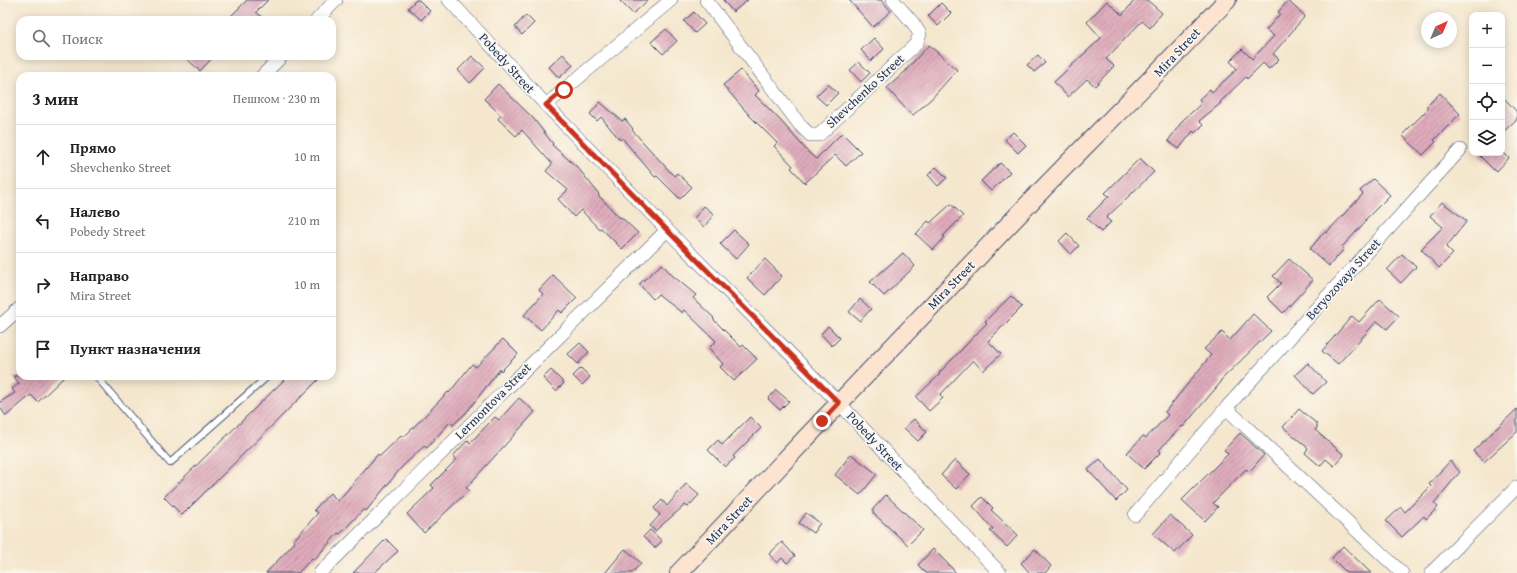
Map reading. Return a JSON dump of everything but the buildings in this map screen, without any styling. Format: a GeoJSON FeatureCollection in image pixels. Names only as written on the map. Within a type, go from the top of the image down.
{"type":"FeatureCollection","features":[{"type":"Feature","properties":{"kind":"main road","name":"Mira Street"},"geometry":{"type":"LineString","coordinates":[[679,573],[1034,199],[1155,76],[1227,0]]}},
{"type":"Feature","properties":{"kind":"street"},"geometry":{"type":"LineString","coordinates":[[321,16],[336,0]]}},
{"type":"Feature","properties":{"kind":"street","name":"Pobedy Street"},"geometry":{"type":"LineString","coordinates":[[450,0],[546,105],[667,230],[839,403],[1000,573]]}},
{"type":"Feature","properties":{"kind":"street"},"geometry":{"type":"LineString","coordinates":[[546,105],[671,0]]}},
{"type":"Feature","properties":{"kind":"street","name":"Shevchenko Street"},"geometry":{"type":"LineString","coordinates":[[706,0],[800,125],[810,135],[819,135],[916,44],[920,34],[913,23],[893,0]]}},
{"type":"Feature","properties":{"kind":"street"},"geometry":{"type":"LineString","coordinates":[[266,72],[278,60]]}},
{"type":"Feature","properties":{"kind":"street","name":"Beryozovaya Street"},"geometry":{"type":"LineString","coordinates":[[1135,515],[1226,408],[1460,150]]}},
{"type":"Feature","properties":{"kind":"street","name":"Lermontova Street"},"geometry":{"type":"LineString","coordinates":[[320,573],[667,230]]}},
{"type":"Feature","properties":{"kind":"street"},"geometry":{"type":"LineString","coordinates":[[0,326],[16,312]]}},
{"type":"Feature","properties":{"kind":"street"},"geometry":{"type":"LineString","coordinates":[[1226,408],[1402,573]]}},
{"type":"Feature","properties":{"kind":"street"},"geometry":{"type":"LineString","coordinates":[[1430,573],[1517,487]]}},
{"type":"Feature","properties":{"kind":"lane"},"geometry":{"type":"LineString","coordinates":[[99,380],[170,463],[263,380]]}},
{"type":"Feature","properties":{"kind":"route"},"geometry":{"type":"LineString","coordinates":[[564,90],[546,105],[667,230],[839,403],[822,421]]}}]}
